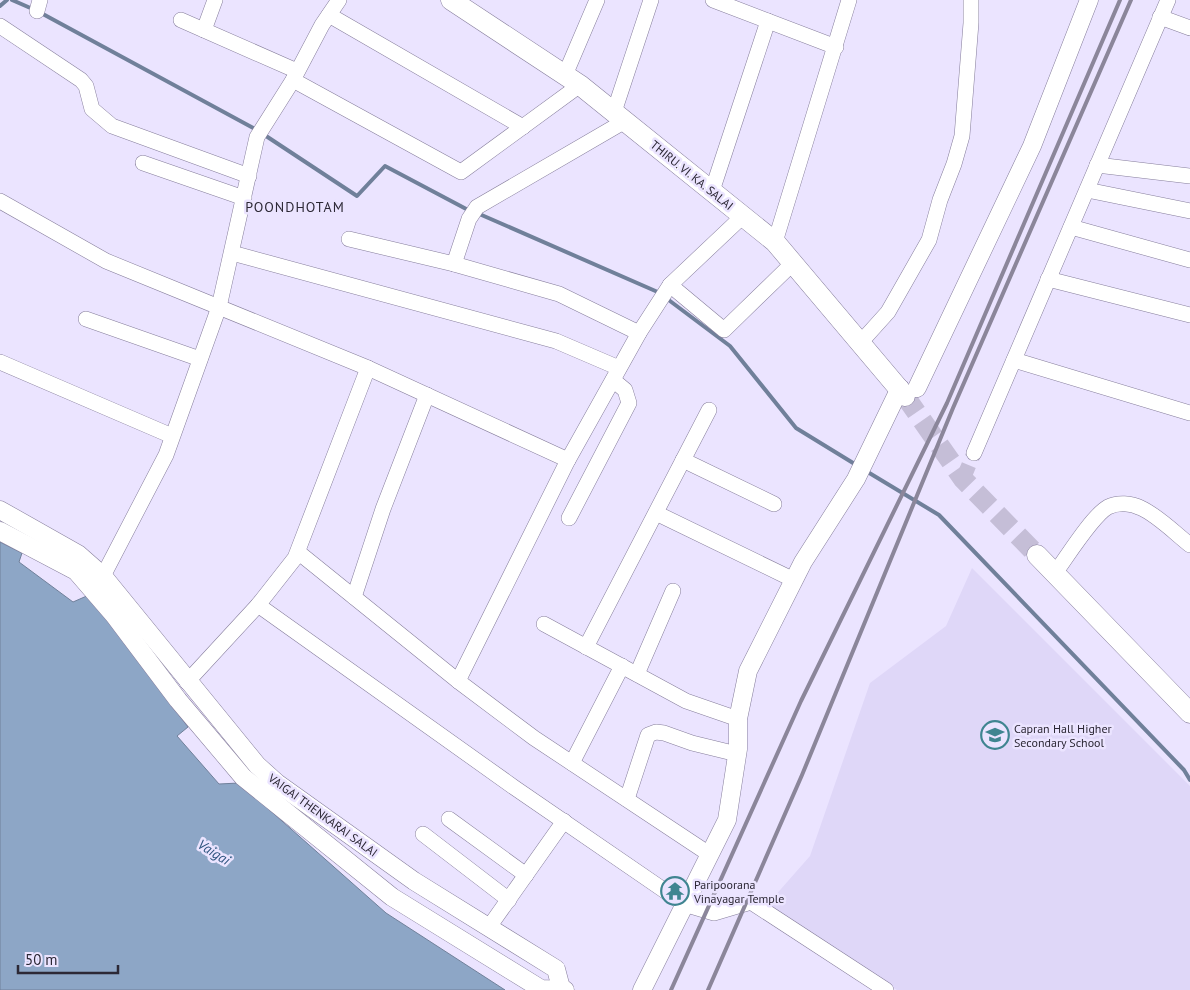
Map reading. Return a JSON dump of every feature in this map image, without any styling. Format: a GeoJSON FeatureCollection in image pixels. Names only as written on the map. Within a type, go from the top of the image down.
{"type":"FeatureCollection","features":[{"type":"Feature","properties":{"kind":"main road","name":"THIRU. VI. KA. SALAI"},"geometry":{"type":"LineString","coordinates":[[450,0],[572,80],[620,116],[775,242],[862,342],[908,391]]}},
{"type":"Feature","properties":{"kind":"main road"},"geometry":{"type":"LineString","coordinates":[[1037,555],[1190,713]]}},
{"type":"Feature","properties":{"kind":"street"},"geometry":{"type":"LineString","coordinates":[[204,30],[215,0]]}},
{"type":"Feature","properties":{"kind":"street"},"geometry":{"type":"LineString","coordinates":[[104,576],[166,455],[220,307],[260,131],[339,0]]}},
{"type":"Feature","properties":{"kind":"street"},"geometry":{"type":"LineString","coordinates":[[181,20],[295,75],[461,172],[523,126],[572,80],[597,0]]}},
{"type":"Feature","properties":{"kind":"street"},"geometry":{"type":"LineString","coordinates":[[454,264],[473,213],[620,116],[651,0]]}},
{"type":"Feature","properties":{"kind":"street"},"geometry":{"type":"LineString","coordinates":[[713,0],[836,47]]}},
{"type":"Feature","properties":{"kind":"street"},"geometry":{"type":"LineString","coordinates":[[775,242],[849,0]]}},
{"type":"Feature","properties":{"kind":"street"},"geometry":{"type":"LineString","coordinates":[[862,342],[888,312],[929,240],[940,200],[954,164],[962,136],[971,24],[971,0]]}},
{"type":"Feature","properties":{"kind":"street"},"geometry":{"type":"LineString","coordinates":[[642,990],[727,820],[737,754],[738,719],[748,670],[794,580],[908,391],[1032,146],[1089,0]]}},
{"type":"Feature","properties":{"kind":"street"},"geometry":{"type":"LineString","coordinates":[[974,453],[1168,0]]}},
{"type":"Feature","properties":{"kind":"street"},"geometry":{"type":"LineString","coordinates":[[329,15],[523,126]]}},
{"type":"Feature","properties":{"kind":"street"},"geometry":{"type":"LineString","coordinates":[[1160,17],[1190,28]]}},
{"type":"Feature","properties":{"kind":"street"},"geometry":{"type":"LineString","coordinates":[[712,191],[768,21]]}},
{"type":"Feature","properties":{"kind":"street"},"geometry":{"type":"LineString","coordinates":[[0,26],[81,80],[86,86],[92,109],[112,126],[249,176]]}},
{"type":"Feature","properties":{"kind":"street"},"geometry":{"type":"LineString","coordinates":[[144,163],[244,198]]}},
{"type":"Feature","properties":{"kind":"street"},"geometry":{"type":"LineString","coordinates":[[1097,165],[1190,176]]}},
{"type":"Feature","properties":{"kind":"street"},"geometry":{"type":"LineString","coordinates":[[1087,190],[1190,211]]}},
{"type":"Feature","properties":{"kind":"street"},"geometry":{"type":"LineString","coordinates":[[0,201],[106,261],[368,368],[568,460]]}},
{"type":"Feature","properties":{"kind":"street"},"geometry":{"type":"LineString","coordinates":[[458,680],[568,460],[639,333],[670,285],[743,216]]}},
{"type":"Feature","properties":{"kind":"street"},"geometry":{"type":"LineString","coordinates":[[1070,227],[1190,260]]}},
{"type":"Feature","properties":{"kind":"street"},"geometry":{"type":"LineString","coordinates":[[349,239],[454,264],[559,294],[639,333]]}},
{"type":"Feature","properties":{"kind":"street"},"geometry":{"type":"LineString","coordinates":[[232,253],[556,341],[616,374],[629,403],[569,518]]}},
{"type":"Feature","properties":{"kind":"street"},"geometry":{"type":"LineString","coordinates":[[670,285],[724,330],[793,263]]}},
{"type":"Feature","properties":{"kind":"street"},"geometry":{"type":"LineString","coordinates":[[1048,279],[1190,315]]}},
{"type":"Feature","properties":{"kind":"street"},"geometry":{"type":"LineString","coordinates":[[86,319],[200,359]]}},
{"type":"Feature","properties":{"kind":"street"},"geometry":{"type":"LineString","coordinates":[[1014,360],[1190,413]]}},
{"type":"Feature","properties":{"kind":"street"},"geometry":{"type":"LineString","coordinates":[[0,362],[172,436]]}},
{"type":"Feature","properties":{"kind":"street"},"geometry":{"type":"LineString","coordinates":[[187,682],[258,605],[295,558],[368,368]]}},
{"type":"Feature","properties":{"kind":"street"},"geometry":{"type":"LineString","coordinates":[[354,597],[383,509],[427,395]]}},
{"type":"Feature","properties":{"kind":"street"},"geometry":{"type":"LineString","coordinates":[[586,647],[709,410]]}},
{"type":"Feature","properties":{"kind":"street"},"geometry":{"type":"LineString","coordinates":[[683,460],[774,504]]}},
{"type":"Feature","properties":{"kind":"street"},"geometry":{"type":"LineString","coordinates":[[1055,573],[1094,521],[1107,508],[1117,504],[1129,504],[1143,508],[1190,545]]}},
{"type":"Feature","properties":{"kind":"street","name":"VAIGAI THENKARAI SALAI"},"geometry":{"type":"LineString","coordinates":[[0,510],[78,554],[104,576],[187,682],[257,765],[277,783],[414,880],[556,969],[563,989],[541,989],[392,898],[243,777],[178,700],[114,615],[76,571],[0,531]]}},
{"type":"Feature","properties":{"kind":"street"},"geometry":{"type":"LineString","coordinates":[[656,514],[794,580]]}},
{"type":"Feature","properties":{"kind":"street"},"geometry":{"type":"LineString","coordinates":[[298,552],[458,680],[572,763],[709,854]]}},
{"type":"Feature","properties":{"kind":"street"},"geometry":{"type":"LineString","coordinates":[[637,674],[673,591]]}},
{"type":"Feature","properties":{"kind":"street"},"geometry":{"type":"LineString","coordinates":[[258,605],[684,904],[714,914],[751,902],[886,990]]}},
{"type":"Feature","properties":{"kind":"street"},"geometry":{"type":"LineString","coordinates":[[544,624],[686,701],[738,719]]}},
{"type":"Feature","properties":{"kind":"street"},"geometry":{"type":"LineString","coordinates":[[572,763],[622,666]]}},
{"type":"Feature","properties":{"kind":"street"},"geometry":{"type":"LineString","coordinates":[[627,800],[648,735],[656,732],[664,733],[692,743],[737,754]]}},
{"type":"Feature","properties":{"kind":"street"},"geometry":{"type":"LineString","coordinates":[[449,819],[526,875]]}},
{"type":"Feature","properties":{"kind":"street"},"geometry":{"type":"LineString","coordinates":[[489,927],[564,821]]}},
{"type":"Feature","properties":{"kind":"street"},"geometry":{"type":"LineString","coordinates":[[423,834],[508,900]]}},
{"type":"Feature","properties":{"kind":"shaded area","name":"Capran Hall Higher Secondary School"},"geometry":{"type":"Polygon","coordinates":[[[972,568],[1190,786],[1190,990],[897,990],[766,906],[810,856],[870,683],[946,626],[972,568]]]}},
{"type":"Feature","properties":{"kind":"water","name":"Vaigai"},"geometry":{"type":"Polygon","coordinates":[[[0,542],[22,553],[19,562],[73,602],[89,595],[188,727],[177,736],[219,784],[239,783],[386,913],[505,990],[0,990],[0,542]]]}},
{"type":"Feature","properties":{"kind":"waterway"},"geometry":{"type":"LineString","coordinates":[[0,6],[7,0]]}},
{"type":"Feature","properties":{"kind":"waterway"},"geometry":{"type":"LineString","coordinates":[[12,0],[35,10]]}},
{"type":"Feature","properties":{"kind":"waterway"},"geometry":{"type":"LineString","coordinates":[[41,13],[257,130]]}},
{"type":"Feature","properties":{"kind":"waterway"},"geometry":{"type":"LineString","coordinates":[[263,134],[357,196],[385,166],[470,211]]}},
{"type":"Feature","properties":{"kind":"waterway"},"geometry":{"type":"LineString","coordinates":[[477,213],[660,293]]}},
{"type":"Feature","properties":{"kind":"waterway"},"geometry":{"type":"LineString","coordinates":[[666,298],[730,346],[796,428],[858,466]]}},
{"type":"Feature","properties":{"kind":"waterway"},"geometry":{"type":"LineString","coordinates":[[866,471],[939,515],[1184,770],[1190,780]]}},
{"type":"Feature","properties":{"kind":"tunnel"},"geometry":{"type":"LineString","coordinates":[[905,396],[963,479],[1037,555]]}},
{"type":"Feature","properties":{"kind":"tunnel"},"geometry":{"type":"LineString","coordinates":[[963,479],[974,453]]}},
{"type":"Feature","properties":{"kind":"railway"},"geometry":{"type":"LineString","coordinates":[[671,990],[801,701],[947,403],[1120,0]]}},
{"type":"Feature","properties":{"kind":"railway"},"geometry":{"type":"LineString","coordinates":[[708,990],[802,775],[953,408],[1131,0]]}},
{"type":"Feature","properties":{"kind":"place","name":"Capran Hall Higher Secondary School"},"geometry":{"type":"Point","coordinates":[995,735]}},
{"type":"Feature","properties":{"kind":"place","name":"Paripoorana Vinayagar Temple"},"geometry":{"type":"Point","coordinates":[675,891]}},
{"type":"Feature","properties":{"kind":"district","name":"POONDHOTAM"},"geometry":{"type":"Point","coordinates":[295,207]}}]}
